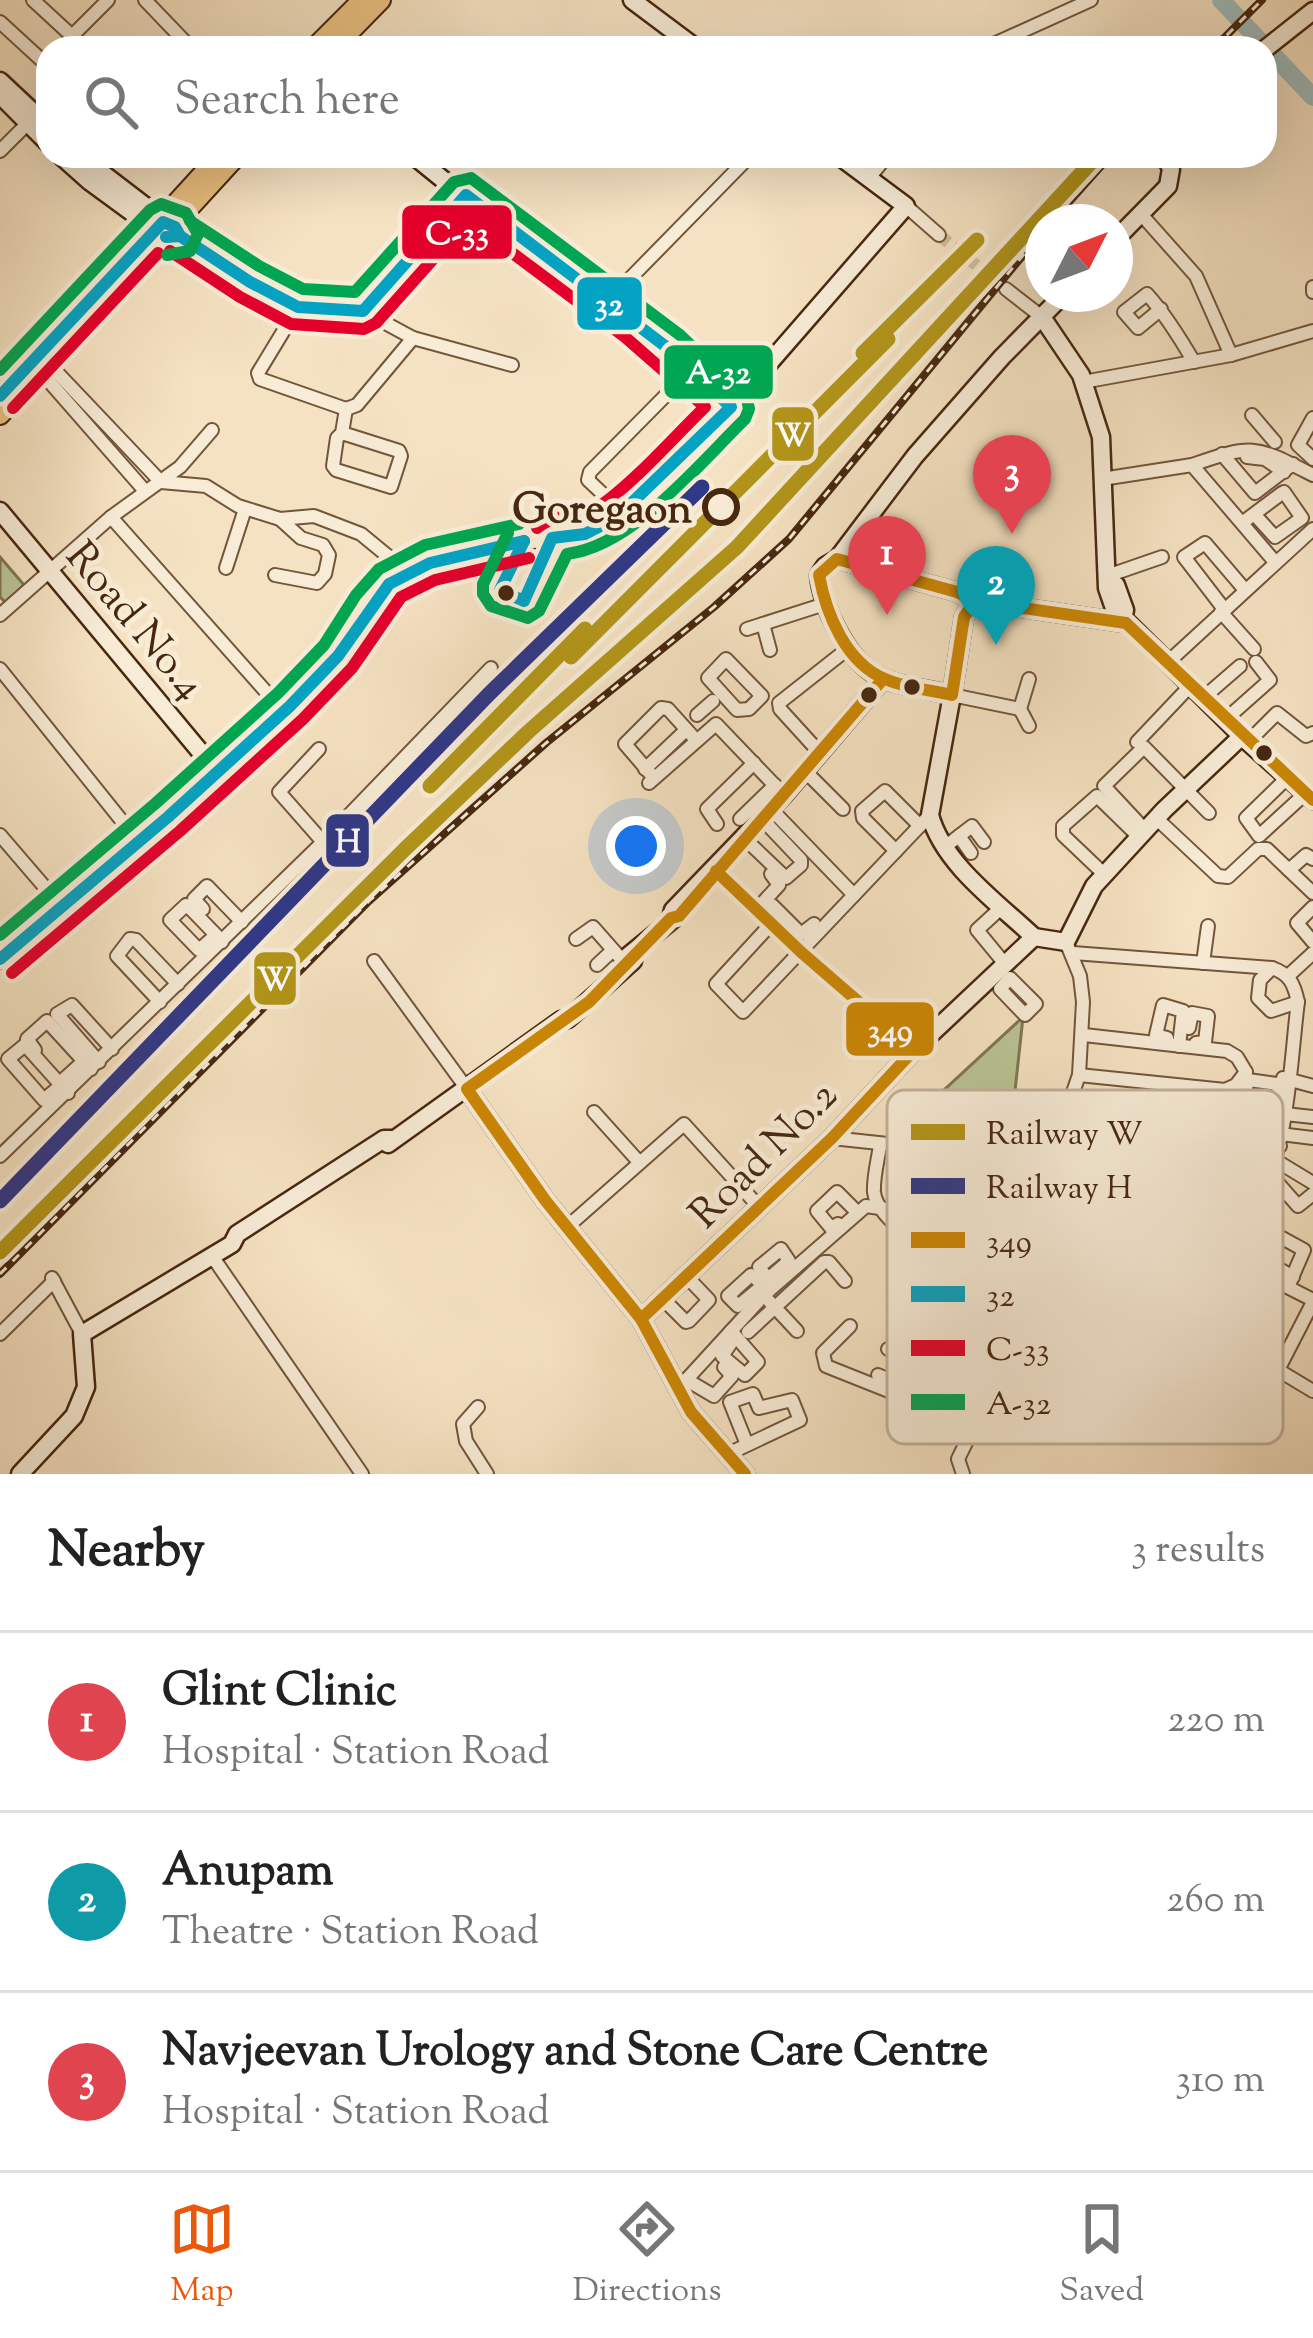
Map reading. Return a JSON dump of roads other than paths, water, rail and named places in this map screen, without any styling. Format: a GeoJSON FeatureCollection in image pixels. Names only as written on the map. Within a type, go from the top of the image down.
{"type":"FeatureCollection","features":[{"type":"Feature","properties":{"kind":"main road"},"geometry":{"type":"LineString","coordinates":[[326,36],[362,0]]}},
{"type":"Feature","properties":{"kind":"main road"},"geometry":{"type":"LineString","coordinates":[[346,36],[381,0]]}},
{"type":"Feature","properties":{"kind":"main road"},"geometry":{"type":"LineString","coordinates":[[0,396],[168,230],[207,168]]}},
{"type":"Feature","properties":{"kind":"main road"},"geometry":{"type":"LineString","coordinates":[[0,415],[225,168]]}},
{"type":"Feature","properties":{"kind":"street"},"geometry":{"type":"LineString","coordinates":[[33,0],[72,36],[108,0]]}},
{"type":"Feature","properties":{"kind":"street"},"geometry":{"type":"LineString","coordinates":[[632,0],[680,36]]}},
{"type":"Feature","properties":{"kind":"street"},"geometry":{"type":"LineString","coordinates":[[1012,36],[1091,0]]}},
{"type":"Feature","properties":{"kind":"street"},"geometry":{"type":"LineString","coordinates":[[147,1],[180,36]]}},
{"type":"Feature","properties":{"kind":"street"},"geometry":{"type":"LineString","coordinates":[[1277,40],[1306,17]]}},
{"type":"Feature","properties":{"kind":"street"},"geometry":{"type":"LineString","coordinates":[[0,22],[36,55]]}},
{"type":"Feature","properties":{"kind":"street"},"geometry":{"type":"LineString","coordinates":[[0,81],[36,120]]}},
{"type":"Feature","properties":{"kind":"street"},"geometry":{"type":"LineString","coordinates":[[0,95],[36,121]]}},
{"type":"Feature","properties":{"kind":"street"},"geometry":{"type":"LineString","coordinates":[[0,151],[36,124]]}},
{"type":"Feature","properties":{"kind":"street"},"geometry":{"type":"LineString","coordinates":[[80,168],[168,230],[298,307],[363,311],[413,338],[512,365]]}},
{"type":"Feature","properties":{"kind":"street"},"geometry":{"type":"LineString","coordinates":[[87,168],[92,176]]}},
{"type":"Feature","properties":{"kind":"street"},"geometry":{"type":"LineString","coordinates":[[92,176],[98,168]]}},
{"type":"Feature","properties":{"kind":"street"},"geometry":{"type":"LineString","coordinates":[[430,168],[521,243],[692,365],[730,406]]}},
{"type":"Feature","properties":{"kind":"street"},"geometry":{"type":"LineString","coordinates":[[607,302],[738,168]]}},
{"type":"Feature","properties":{"kind":"street"},"geometry":{"type":"LineString","coordinates":[[855,168],[939,236]]}},
{"type":"Feature","properties":{"kind":"street"},"geometry":{"type":"LineString","coordinates":[[869,178],[877,168]]}},
{"type":"Feature","properties":{"kind":"street"},"geometry":{"type":"LineString","coordinates":[[1133,221],[1168,186],[1171,168]]}},
{"type":"Feature","properties":{"kind":"street"},"geometry":{"type":"LineString","coordinates":[[363,311],[466,195]]}},
{"type":"Feature","properties":{"kind":"street"},"geometry":{"type":"LineString","coordinates":[[0,958],[284,711],[333,663],[386,584],[406,572],[524,541],[585,534],[622,512],[730,406],[906,206]]}},
{"type":"Feature","properties":{"kind":"street"},"geometry":{"type":"LineString","coordinates":[[1140,213],[1196,276],[1231,355]]}},
{"type":"Feature","properties":{"kind":"street"},"geometry":{"type":"LineString","coordinates":[[997,282],[1042,317],[1083,382],[1101,436],[1108,579],[1116,585],[1124,621]]}},
{"type":"Feature","properties":{"kind":"street"},"geometry":{"type":"LineString","coordinates":[[298,307],[258,373],[260,379],[346,410],[357,405],[413,338]]}},
{"type":"Feature","properties":{"kind":"street"},"geometry":{"type":"LineString","coordinates":[[1161,310],[1194,362]]}},
{"type":"Feature","properties":{"kind":"street"},"geometry":{"type":"LineString","coordinates":[[1020,709],[883,679],[867,669],[850,647],[819,575],[837,559],[914,456],[1047,312]]}},
{"type":"Feature","properties":{"kind":"street"},"geometry":{"type":"LineString","coordinates":[[1083,382],[1231,355],[1313,331]]}},
{"type":"Feature","properties":{"kind":"street"},"geometry":{"type":"LineString","coordinates":[[44,367],[161,482],[206,486],[245,509],[280,519],[314,516],[361,534],[406,572]]}},
{"type":"Feature","properties":{"kind":"street"},"geometry":{"type":"LineString","coordinates":[[44,367],[145,491]]}},
{"type":"Feature","properties":{"kind":"street"},"geometry":{"type":"LineString","coordinates":[[622,512],[589,480],[590,472],[670,391]]}},
{"type":"Feature","properties":{"kind":"street"},"geometry":{"type":"LineString","coordinates":[[342,433],[399,452],[391,488],[333,466],[346,410]]}},
{"type":"Feature","properties":{"kind":"street"},"geometry":{"type":"LineString","coordinates":[[1252,415],[1313,475]]}},
{"type":"Feature","properties":{"kind":"street"},"geometry":{"type":"LineString","coordinates":[[1299,464],[1298,446],[1313,418]]}},
{"type":"Feature","properties":{"kind":"street"},"geometry":{"type":"LineString","coordinates":[[0,615],[111,517],[161,482],[212,430]]}},
{"type":"Feature","properties":{"kind":"street"},"geometry":{"type":"LineString","coordinates":[[1225,458],[1243,448],[1276,442]]}},
{"type":"Feature","properties":{"kind":"street"},"geometry":{"type":"LineString","coordinates":[[1102,479],[1225,458],[1254,456],[1299,464]]}},
{"type":"Feature","properties":{"kind":"street"},"geometry":{"type":"LineString","coordinates":[[1225,458],[1256,493],[1299,464]]}},
{"type":"Feature","properties":{"kind":"street"},"geometry":{"type":"LineString","coordinates":[[1192,465],[1248,519],[1275,562]]}},
{"type":"Feature","properties":{"kind":"street"},"geometry":{"type":"LineString","coordinates":[[226,568],[245,509]]}},
{"type":"Feature","properties":{"kind":"street","name":"Road No.4"},"geometry":{"type":"LineString","coordinates":[[0,511],[218,772]]}},
{"type":"Feature","properties":{"kind":"street"},"geometry":{"type":"LineString","coordinates":[[111,517],[284,711]]}},
{"type":"Feature","properties":{"kind":"street"},"geometry":{"type":"LineString","coordinates":[[275,575],[317,583],[325,574],[329,555],[323,545],[301,538],[280,519]]}},
{"type":"Feature","properties":{"kind":"street"},"geometry":{"type":"LineString","coordinates":[[1166,664],[1220,607],[1313,529]]}},
{"type":"Feature","properties":{"kind":"street"},"geometry":{"type":"LineString","coordinates":[[1212,542],[1244,585]]}},
{"type":"Feature","properties":{"kind":"street"},"geometry":{"type":"LineString","coordinates":[[1225,720],[1270,680],[1184,557],[1204,543],[1244,585]]}},
{"type":"Feature","properties":{"kind":"street"},"geometry":{"type":"LineString","coordinates":[[1108,579],[1162,556]]}},
{"type":"Feature","properties":{"kind":"street"},"geometry":{"type":"LineString","coordinates":[[837,559],[958,592],[975,601],[1124,621],[1245,739],[1304,787]]}},
{"type":"Feature","properties":{"kind":"street"},"geometry":{"type":"LineString","coordinates":[[783,894],[716,984],[740,1011],[747,1010],[925,821],[964,617],[958,592]]}},
{"type":"Feature","properties":{"kind":"street"},"geometry":{"type":"LineString","coordinates":[[964,617],[975,601]]}},
{"type":"Feature","properties":{"kind":"street"},"geometry":{"type":"LineString","coordinates":[[747,629],[828,603]]}},
{"type":"Feature","properties":{"kind":"street"},"geometry":{"type":"LineString","coordinates":[[764,624],[770,650]]}},
{"type":"Feature","properties":{"kind":"street"},"geometry":{"type":"LineString","coordinates":[[820,753],[778,703],[850,647]]}},
{"type":"Feature","properties":{"kind":"street"},"geometry":{"type":"LineString","coordinates":[[691,735],[664,707],[626,742],[626,749],[649,777],[691,735],[716,726],[736,710],[749,709],[762,696],[727,658],[708,676],[736,710]]}},
{"type":"Feature","properties":{"kind":"street"},"geometry":{"type":"LineString","coordinates":[[1137,742],[1197,692],[1240,666]]}},
{"type":"Feature","properties":{"kind":"street"},"geometry":{"type":"LineString","coordinates":[[0,1156],[90,1060],[112,1048],[219,938],[323,842],[490,668]]}},
{"type":"Feature","properties":{"kind":"street"},"geometry":{"type":"LineString","coordinates":[[0,669],[139,841]]}},
{"type":"Feature","properties":{"kind":"street"},"geometry":{"type":"LineString","coordinates":[[740,819],[772,800],[805,771],[883,679]]}},
{"type":"Feature","properties":{"kind":"street"},"geometry":{"type":"LineString","coordinates":[[1029,679],[1020,709],[1029,726]]}},
{"type":"Feature","properties":{"kind":"street"},"geometry":{"type":"LineString","coordinates":[[713,700],[699,714],[750,763],[801,865],[786,878],[742,841]]}},
{"type":"Feature","properties":{"kind":"street"},"geometry":{"type":"LineString","coordinates":[[1077,1090],[1084,1035],[1080,976],[1069,948],[1094,886],[1186,788],[1277,713],[1306,736],[1313,733]]}},
{"type":"Feature","properties":{"kind":"street"},"geometry":{"type":"LineString","coordinates":[[1146,828],[1105,784],[1144,747],[1209,813]]}},
{"type":"Feature","properties":{"kind":"street"},"geometry":{"type":"LineString","coordinates":[[319,748],[279,792],[323,842]]}},
{"type":"Feature","properties":{"kind":"street"},"geometry":{"type":"LineString","coordinates":[[383,753],[397,766]]}},
{"type":"Feature","properties":{"kind":"street"},"geometry":{"type":"LineString","coordinates":[[728,778],[750,763]]}},
{"type":"Feature","properties":{"kind":"street"},"geometry":{"type":"LineString","coordinates":[[717,824],[707,809],[750,763]]}},
{"type":"Feature","properties":{"kind":"street"},"geometry":{"type":"LineString","coordinates":[[805,771],[843,809]]}},
{"type":"Feature","properties":{"kind":"street"},"geometry":{"type":"LineString","coordinates":[[896,851],[863,818],[862,811],[885,790],[971,853]]}},
{"type":"Feature","properties":{"kind":"street"},"geometry":{"type":"LineString","coordinates":[[1105,875],[1063,835],[1063,826],[1097,796],[1218,876],[1228,877],[1258,849],[1267,849],[1313,893]]}},
{"type":"Feature","properties":{"kind":"street"},"geometry":{"type":"LineString","coordinates":[[623,955],[679,916],[772,800]]}},
{"type":"Feature","properties":{"kind":"street"},"geometry":{"type":"LineString","coordinates":[[772,800],[854,896]]}},
{"type":"Feature","properties":{"kind":"street"},"geometry":{"type":"LineString","coordinates":[[953,841],[972,826],[984,842]]}},
{"type":"Feature","properties":{"kind":"street"},"geometry":{"type":"LineString","coordinates":[[0,835],[62,906]]}},
{"type":"Feature","properties":{"kind":"street"},"geometry":{"type":"LineString","coordinates":[[742,841],[778,883],[765,913]]}},
{"type":"Feature","properties":{"kind":"street"},"geometry":{"type":"LineString","coordinates":[[953,841],[1014,931]]}},
{"type":"Feature","properties":{"kind":"street"},"geometry":{"type":"LineString","coordinates":[[1289,870],[1307,854],[1313,859]]}},
{"type":"Feature","properties":{"kind":"street"},"geometry":{"type":"LineString","coordinates":[[714,873],[798,932],[814,925]]}},
{"type":"Feature","properties":{"kind":"street"},"geometry":{"type":"LineString","coordinates":[[1313,907],[1297,923],[1313,942]]}},
{"type":"Feature","properties":{"kind":"street"},"geometry":{"type":"LineString","coordinates":[[999,909],[1034,937],[1069,948],[1203,963],[1285,983]]}},
{"type":"Feature","properties":{"kind":"street"},"geometry":{"type":"LineString","coordinates":[[999,909],[977,930],[1002,972]]}},
{"type":"Feature","properties":{"kind":"street"},"geometry":{"type":"LineString","coordinates":[[765,913],[801,952],[914,1049]]}},
{"type":"Feature","properties":{"kind":"street"},"geometry":{"type":"LineString","coordinates":[[1203,963],[1208,926]]}},
{"type":"Feature","properties":{"kind":"street"},"geometry":{"type":"LineString","coordinates":[[82,1334],[299,1207],[568,1019],[589,1002],[603,971],[633,961],[592,927],[576,939]]}},
{"type":"Feature","properties":{"kind":"street","name":"Road No.2"},"geometry":{"type":"LineString","coordinates":[[641,1319],[691,1281],[914,1049],[1002,972],[1034,937]]}},
{"type":"Feature","properties":{"kind":"street"},"geometry":{"type":"LineString","coordinates":[[160,1002],[116,956],[130,939],[178,984]]}},
{"type":"Feature","properties":{"kind":"street"},"geometry":{"type":"LineString","coordinates":[[1283,1116],[1285,983],[1313,953]]}},
{"type":"Feature","properties":{"kind":"street"},"geometry":{"type":"LineString","coordinates":[[374,962],[566,1228],[641,1319],[745,1474]]}},
{"type":"Feature","properties":{"kind":"street"},"geometry":{"type":"LineString","coordinates":[[149,990],[167,973]]}},
{"type":"Feature","properties":{"kind":"street"},"geometry":{"type":"LineString","coordinates":[[90,1060],[57,1014],[70,1004],[112,1048]]}},
{"type":"Feature","properties":{"kind":"street"},"geometry":{"type":"LineString","coordinates":[[1163,1041],[1156,1035],[1162,1005],[1183,1011],[1183,1044]]}},
{"type":"Feature","properties":{"kind":"street"},"geometry":{"type":"LineString","coordinates":[[1213,1046],[1216,1012]]}},
{"type":"Feature","properties":{"kind":"street"},"geometry":{"type":"LineString","coordinates":[[66,1087],[27,1041],[43,1022],[90,1060]]}},
{"type":"Feature","properties":{"kind":"street"},"geometry":{"type":"LineString","coordinates":[[90,1060],[100,1035]]}},
{"type":"Feature","properties":{"kind":"street"},"geometry":{"type":"LineString","coordinates":[[1084,1035],[1213,1046],[1232,1053],[1245,1077],[1245,1090]]}},
{"type":"Feature","properties":{"kind":"street"},"geometry":{"type":"LineString","coordinates":[[50,1102],[8,1060],[23,1045],[66,1087]]}},
{"type":"Feature","properties":{"kind":"street"},"geometry":{"type":"LineString","coordinates":[[1079,1075],[1178,1090]]}},
{"type":"Feature","properties":{"kind":"street"},"geometry":{"type":"LineString","coordinates":[[1245,1077],[1279,1085],[1279,1090]]}},
{"type":"Feature","properties":{"kind":"street"},"geometry":{"type":"LineString","coordinates":[[1218,1090],[1245,1077],[1313,1086]]}},
{"type":"Feature","properties":{"kind":"street"},"geometry":{"type":"LineString","coordinates":[[594,1112],[639,1162]]}},
{"type":"Feature","properties":{"kind":"street"},"geometry":{"type":"LineString","coordinates":[[1283,1142],[1313,1117]]}},
{"type":"Feature","properties":{"kind":"street"},"geometry":{"type":"LineString","coordinates":[[566,1228],[685,1124],[760,1208]]}},
{"type":"Feature","properties":{"kind":"street"},"geometry":{"type":"LineString","coordinates":[[832,1138],[887,1144]]}},
{"type":"Feature","properties":{"kind":"street"},"geometry":{"type":"LineString","coordinates":[[1283,1144],[1313,1142]]}},
{"type":"Feature","properties":{"kind":"street"},"geometry":{"type":"LineString","coordinates":[[880,1145],[874,1191],[887,1216]]}},
{"type":"Feature","properties":{"kind":"street"},"geometry":{"type":"LineString","coordinates":[[1283,1147],[1313,1174]]}},
{"type":"Feature","properties":{"kind":"street"},"geometry":{"type":"LineString","coordinates":[[1283,1148],[1313,1183]]}},
{"type":"Feature","properties":{"kind":"street"},"geometry":{"type":"LineString","coordinates":[[1283,1154],[1298,1206],[1313,1194]]}},
{"type":"Feature","properties":{"kind":"street"},"geometry":{"type":"LineString","coordinates":[[837,1227],[831,1228],[817,1211],[837,1192],[856,1210]]}},
{"type":"Feature","properties":{"kind":"street"},"geometry":{"type":"LineString","coordinates":[[739,1333],[769,1286],[856,1210],[887,1207]]}},
{"type":"Feature","properties":{"kind":"street"},"geometry":{"type":"LineString","coordinates":[[1283,1238],[1305,1251],[1291,1282]]}},
{"type":"Feature","properties":{"kind":"street"},"geometry":{"type":"LineString","coordinates":[[212,1256],[362,1474]]}},
{"type":"Feature","properties":{"kind":"street"},"geometry":{"type":"LineString","coordinates":[[686,1384],[717,1352],[827,1261],[845,1281]]}},
{"type":"Feature","properties":{"kind":"street"},"geometry":{"type":"LineString","coordinates":[[799,1264],[809,1275]]}},
{"type":"Feature","properties":{"kind":"street"},"geometry":{"type":"LineString","coordinates":[[1283,1277],[1313,1301],[1283,1363]]}},
{"type":"Feature","properties":{"kind":"street"},"geometry":{"type":"LineString","coordinates":[[0,1334],[53,1280],[82,1334],[86,1387],[74,1416],[21,1474]]}},
{"type":"Feature","properties":{"kind":"street"},"geometry":{"type":"LineString","coordinates":[[668,1303],[689,1321],[709,1301],[691,1281]]}},
{"type":"Feature","properties":{"kind":"street"},"geometry":{"type":"LineString","coordinates":[[769,1286],[775,1307],[797,1330]]}},
{"type":"Feature","properties":{"kind":"street"},"geometry":{"type":"LineString","coordinates":[[850,1326],[823,1353],[822,1361],[887,1386]]}},
{"type":"Feature","properties":{"kind":"street"},"geometry":{"type":"LineString","coordinates":[[717,1352],[743,1376],[757,1364],[739,1333]]}},
{"type":"Feature","properties":{"kind":"street"},"geometry":{"type":"LineString","coordinates":[[686,1384],[712,1397],[732,1377],[717,1352]]}},
{"type":"Feature","properties":{"kind":"street"},"geometry":{"type":"LineString","coordinates":[[1283,1374],[1311,1396]]}},
{"type":"Feature","properties":{"kind":"street"},"geometry":{"type":"LineString","coordinates":[[878,1375],[887,1382]]}},
{"type":"Feature","properties":{"kind":"street"},"geometry":{"type":"LineString","coordinates":[[728,1454],[800,1420],[792,1400],[765,1410],[752,1394],[730,1402],[746,1442]]}},
{"type":"Feature","properties":{"kind":"street"},"geometry":{"type":"LineString","coordinates":[[478,1407],[464,1424],[466,1442],[487,1474]]}},
{"type":"Feature","properties":{"kind":"street"},"geometry":{"type":"LineString","coordinates":[[963,1474],[957,1465],[965,1444]]}},
{"type":"Feature","properties":{"kind":"waterway"},"geometry":{"type":"LineString","coordinates":[[1221,0],[1255,36]]}},
{"type":"Feature","properties":{"kind":"waterway"},"geometry":{"type":"LineString","coordinates":[[1277,59],[1313,97]]}},
{"type":"Feature","properties":{"kind":"tunnel"},"geometry":{"type":"LineString","coordinates":[[939,235],[991,277]]}},
{"type":"Feature","properties":{"kind":"railway"},"geometry":{"type":"LineString","coordinates":[[1226,36],[1262,0]]}},
{"type":"Feature","properties":{"kind":"railway"},"geometry":{"type":"LineString","coordinates":[[1067,204],[1099,168]]}},
{"type":"Feature","properties":{"kind":"railway"},"geometry":{"type":"LineString","coordinates":[[0,1274],[369,901],[546,743],[714,607],[789,539],[1025,253]]}},
{"type":"Feature","properties":{"kind":"rail line","name":"W"},"geometry":{"type":"LineString","coordinates":[[0,1252],[405,849],[528,732],[737,547],[1086,168]]}},
{"type":"Feature","properties":{"kind":"rail line","name":"W"},"geometry":{"type":"LineString","coordinates":[[863,353],[977,240]]}},
{"type":"Feature","properties":{"kind":"rail line","name":"W"},"geometry":{"type":"LineString","coordinates":[[571,657],[888,339]]}},
{"type":"Feature","properties":{"kind":"rail line","name":"H"},"geometry":{"type":"LineString","coordinates":[[0,1201],[489,694],[702,487]]}},
{"type":"Feature","properties":{"kind":"rail line","name":"W"},"geometry":{"type":"LineString","coordinates":[[430,786],[585,629]]}},
{"type":"Feature","properties":{"kind":"place","name":"Goregaon"},"geometry":{"type":"Point","coordinates":[721,507]}},
{"type":"Feature","properties":{"kind":"place","name":"Navjeevan Urology and Stone Care Centre"},"geometry":{"type":"Point","coordinates":[1012,534]}},
{"type":"Feature","properties":{"kind":"place","name":"Glint Clinic"},"geometry":{"type":"Point","coordinates":[887,615]}},
{"type":"Feature","properties":{"kind":"place","name":"Anupam"},"geometry":{"type":"Point","coordinates":[996,645]}}]}
